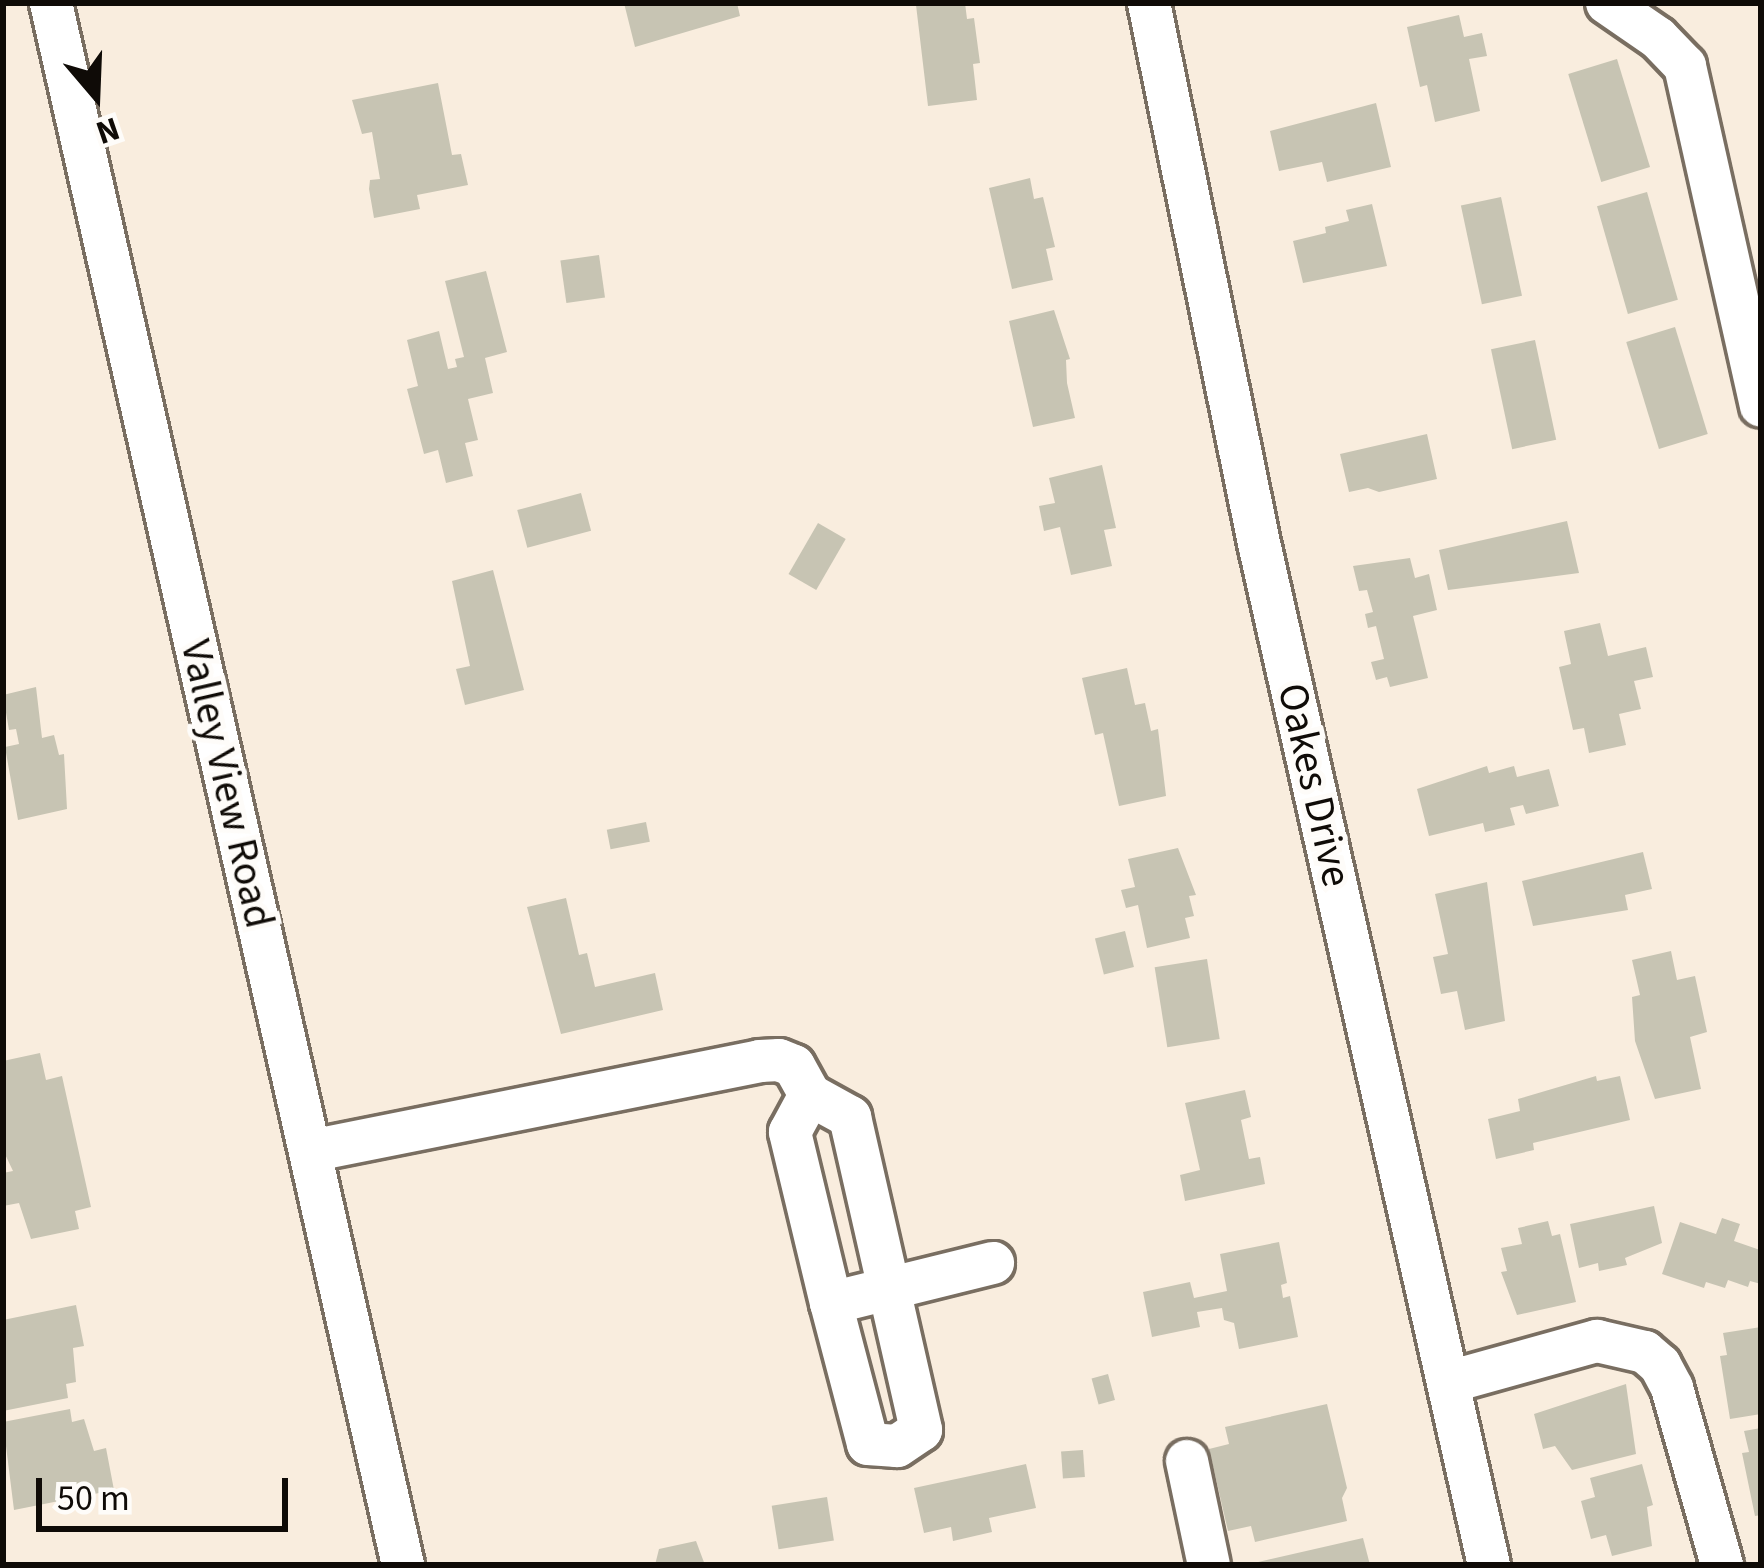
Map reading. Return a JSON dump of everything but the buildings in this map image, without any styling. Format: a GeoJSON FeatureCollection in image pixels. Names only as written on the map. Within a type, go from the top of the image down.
{"type":"FeatureCollection","features":[{"type":"Feature","properties":{"kind":"street","name":"Valley View Road"},"geometry":{"type":"LineString","coordinates":[[50,3],[403,1565]]}},
{"type":"Feature","properties":{"kind":"street","name":"Oakes Drive"},"geometry":{"type":"LineString","coordinates":[[1149,3],[1258,543],[1489,1565]]}},
{"type":"Feature","properties":{"kind":"street"},"geometry":{"type":"LineString","coordinates":[[1607,3],[1658,38],[1685,66],[1740,226],[1761,406]]}},
{"type":"Feature","properties":{"kind":"street"},"geometry":{"type":"LineString","coordinates":[[310,1151],[760,1061],[794,1066],[810,1095],[850,1117],[921,1430],[897,1446],[868,1444],[831,1303],[790,1132],[810,1095]]}},
{"type":"Feature","properties":{"kind":"street"},"geometry":{"type":"LineString","coordinates":[[831,1303],[992,1263]]}},
{"type":"Feature","properties":{"kind":"street"},"geometry":{"type":"LineString","coordinates":[[1449,1382],[1597,1341],[1624,1343],[1646,1352],[1660,1366],[1678,1406],[1722,1565]]}},
{"type":"Feature","properties":{"kind":"street"},"geometry":{"type":"LineString","coordinates":[[1187,1461],[1209,1565]]}}]}
